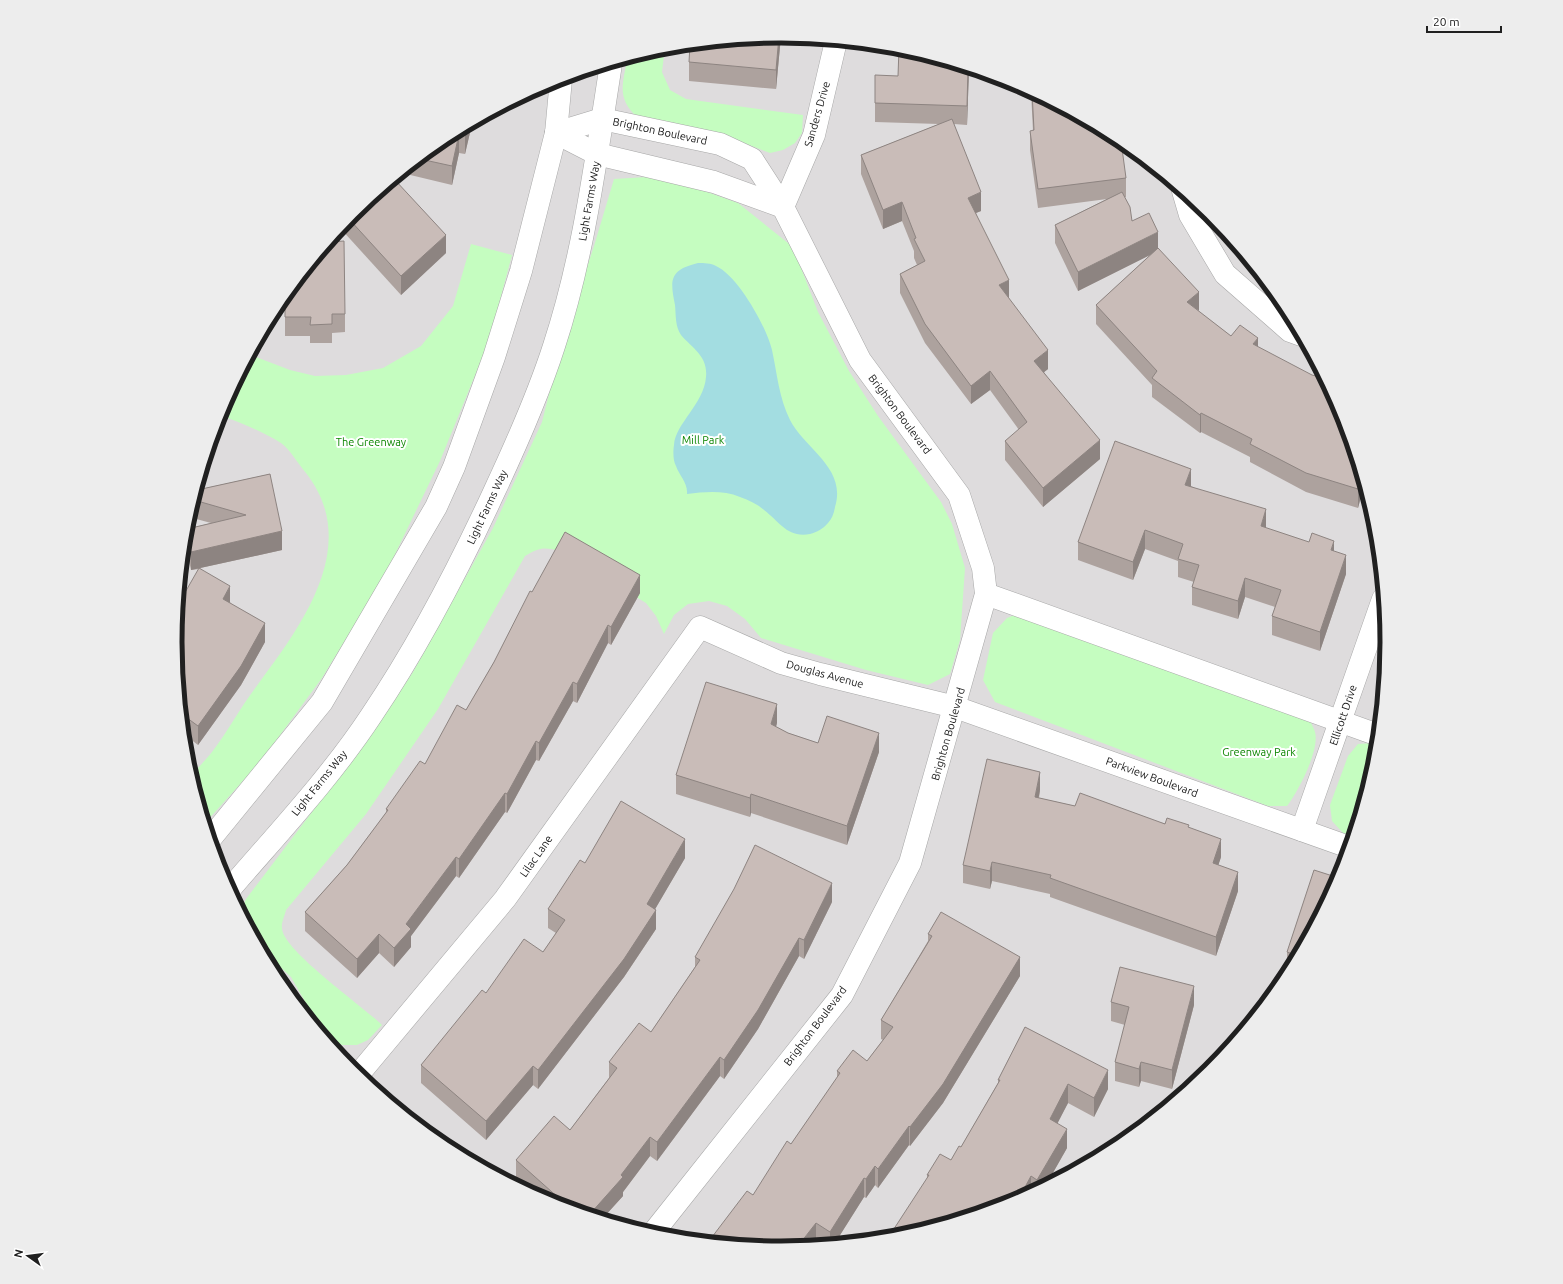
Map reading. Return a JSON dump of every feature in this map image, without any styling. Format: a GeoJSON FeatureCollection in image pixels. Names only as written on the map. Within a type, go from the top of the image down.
{"type":"FeatureCollection","features":[{"type":"Feature","properties":{"kind":"street","name":"Sanders Drive"},"geometry":{"type":"LineString","coordinates":[[783,207],[814,135],[835,45]]}},
{"type":"Feature","properties":{"kind":"street","name":"Light Farms Way"},"geometry":{"type":"LineString","coordinates":[[234,884],[321,784],[370,718],[421,637],[468,548],[515,446],[554,346],[584,233],[610,68]]}},
{"type":"Feature","properties":{"kind":"street"},"geometry":{"type":"LineString","coordinates":[[214,835],[322,702],[436,507],[454,467],[494,357],[521,271],[556,133],[560,86]]}},
{"type":"Feature","properties":{"kind":"street","name":"Brighton Boulevard"},"geometry":{"type":"LineString","coordinates":[[556,133],[602,118],[720,144],[752,159],[783,207],[860,360],[959,494],[984,568],[986,594],[910,863],[842,995],[657,1227]]}},
{"type":"Feature","properties":{"kind":"street"},"geometry":{"type":"LineString","coordinates":[[556,133],[597,154],[714,182],[783,207]]}},
{"type":"Feature","properties":{"kind":"street"},"geometry":{"type":"LineString","coordinates":[[1186,201],[1190,215],[1225,274],[1290,331],[1294,332]]}},
{"type":"Feature","properties":{"kind":"street"},"geometry":{"type":"LineString","coordinates":[[986,594],[1373,733]]}},
{"type":"Feature","properties":{"kind":"street","name":"Ellicott Drive"},"geometry":{"type":"LineString","coordinates":[[1302,830],[1379,610]]}},
{"type":"Feature","properties":{"kind":"street","name":"Douglas Avenue"},"geometry":{"type":"LineString","coordinates":[[700,627],[781,663],[955,707]]}},
{"type":"Feature","properties":{"kind":"street","name":"Lilac Lane"},"geometry":{"type":"LineString","coordinates":[[362,1070],[505,899],[700,627]]}},
{"type":"Feature","properties":{"kind":"street","name":"Parkview Boulevard"},"geometry":{"type":"LineString","coordinates":[[955,707],[1345,846]]}},
{"type":"Feature","properties":{"kind":"shaded area"},"geometry":{"type":"Polygon","coordinates":[[[742,44],[821,44],[860,48],[937,63],[974,75],[1011,89],[1081,123],[1146,167],[1176,192],[1205,218],[1257,277],[1280,309],[1319,377],[1349,449],[1360,487],[1369,525],[1379,603],[1379,681],[1375,720],[1369,759],[1349,835],[1319,907],[1300,942],[1280,975],[1257,1007],[1232,1037],[1205,1066],[1146,1117],[1081,1161],[1046,1179],[1011,1195],[937,1221],[860,1236],[821,1240],[742,1240],[703,1236],[626,1221],[589,1209],[552,1195],[482,1161],[417,1117],[358,1066],[306,1007],[283,975],[244,907],[228,871],[214,835],[194,759],[184,681],[182,642],[188,564],[194,525],[214,449],[228,413],[244,377],[283,309],[306,277],[358,218],[417,167],[449,144],[482,123],[552,89],[626,63],[703,48],[742,44]]]}},
{"type":"Feature","properties":{"kind":"green space"},"geometry":{"type":"Polygon","coordinates":[[[664,55],[662,72],[670,90],[686,99],[803,115],[802,133],[795,143],[783,150],[770,153],[744,143],[638,118],[626,104],[623,84],[626,63],[664,55]]]}},
{"type":"Feature","properties":{"kind":"green space","name":"Mill Park"},"geometry":{"type":"Polygon","coordinates":[[[647,177],[696,188],[738,203],[793,247],[818,312],[849,371],[878,416],[941,502],[952,524],[965,568],[960,640],[950,674],[928,685],[866,670],[761,638],[745,619],[727,606],[709,601],[688,604],[674,615],[664,634],[656,616],[646,603],[561,551],[542,549],[525,556],[438,709],[366,814],[286,910],[282,928],[286,938],[295,950],[325,978],[382,1025],[368,1040],[357,1045],[342,1045],[336,1042],[319,1023],[291,977],[276,963],[243,905],[246,899],[378,725],[413,672],[493,528],[542,422],[561,346],[594,246],[614,179],[647,177]]]}},
{"type":"Feature","properties":{"kind":"green space","name":"The Greenway"},"geometry":{"type":"Polygon","coordinates":[[[471,244],[512,255],[489,341],[440,461],[385,575],[322,678],[261,761],[209,818],[197,770],[218,744],[250,695],[290,639],[306,612],[319,585],[327,557],[328,529],[322,501],[306,473],[288,449],[281,443],[244,424],[226,417],[244,377],[255,357],[290,370],[315,376],[346,375],[383,368],[421,346],[453,306],[471,244]]]}},
{"type":"Feature","properties":{"kind":"green space","name":"Greenway Park"},"geometry":{"type":"Polygon","coordinates":[[[1020,613],[1310,720],[1315,732],[1316,740],[1314,749],[1307,770],[1292,800],[1287,806],[1268,806],[995,702],[983,680],[993,633],[1007,618],[1020,613]]]}},
{"type":"Feature","properties":{"kind":"green space"},"geometry":{"type":"Polygon","coordinates":[[[1371,743],[1360,797],[1349,835],[1343,833],[1332,821],[1330,805],[1348,756],[1358,744],[1371,743]]]}},
{"type":"Feature","properties":{"kind":"water"},"geometry":{"type":"Polygon","coordinates":[[[698,263],[712,264],[724,271],[742,291],[764,328],[772,350],[786,412],[797,430],[823,460],[835,481],[837,493],[835,509],[831,520],[822,529],[810,534],[795,534],[784,528],[759,506],[747,499],[727,493],[714,492],[687,494],[685,483],[674,461],[674,445],[679,429],[695,405],[704,387],[706,370],[705,364],[699,353],[679,332],[676,320],[672,283],[674,277],[681,269],[698,263]]]}},
{"type":"Feature","properties":{"kind":"building"},"geometry":{"type":"Polygon","coordinates":[[[778,43],[776,70],[689,62],[690,50],[742,44],[778,43]]]}},
{"type":"Feature","properties":{"kind":"building"},"geometry":{"type":"Polygon","coordinates":[[[899,55],[937,63],[968,73],[967,106],[875,103],[875,75],[898,76],[899,55]]]}},
{"type":"Feature","properties":{"kind":"building"},"geometry":{"type":"Polygon","coordinates":[[[1032,99],[1081,123],[1122,150],[1126,178],[1038,189],[1030,131],[1034,130],[1032,99]]]}},
{"type":"Feature","properties":{"kind":"building"},"geometry":{"type":"Polygon","coordinates":[[[952,119],[981,192],[968,198],[1009,280],[999,285],[1048,350],[1034,361],[1100,440],[1043,488],[1005,441],[1027,422],[990,371],[971,386],[925,324],[900,274],[925,261],[914,239],[916,238],[902,202],[883,210],[861,155],[952,119]]]}},
{"type":"Feature","properties":{"kind":"building"},"geometry":{"type":"Polygon","coordinates":[[[458,138],[452,166],[426,160],[458,138]]]}},
{"type":"Feature","properties":{"kind":"building"},"geometry":{"type":"Polygon","coordinates":[[[398,183],[446,235],[401,276],[353,223],[398,183]]]}},
{"type":"Feature","properties":{"kind":"building"},"geometry":{"type":"Polygon","coordinates":[[[1122,192],[1130,207],[1132,221],[1149,213],[1158,232],[1078,272],[1055,225],[1122,192]]]}},
{"type":"Feature","properties":{"kind":"building"},"geometry":{"type":"Polygon","coordinates":[[[344,241],[345,314],[332,314],[332,324],[310,325],[311,317],[285,317],[285,306],[306,277],[336,242],[344,241]]]}},
{"type":"Feature","properties":{"kind":"building"},"geometry":{"type":"Polygon","coordinates":[[[1158,248],[1199,292],[1187,302],[1231,336],[1240,325],[1258,338],[1253,344],[1312,375],[1319,377],[1349,449],[1359,484],[1358,489],[1306,473],[1250,444],[1252,439],[1201,413],[1200,415],[1152,378],[1157,371],[1096,305],[1158,248]]]}},
{"type":"Feature","properties":{"kind":"building"},"geometry":{"type":"Polygon","coordinates":[[[1115,441],[1191,469],[1185,485],[1266,509],[1261,526],[1309,542],[1312,533],[1334,541],[1331,550],[1346,555],[1320,632],[1272,616],[1281,590],[1245,578],[1238,601],[1192,587],[1199,565],[1178,559],[1183,544],[1145,530],[1133,562],[1078,542],[1115,441]]]}},
{"type":"Feature","properties":{"kind":"building"},"geometry":{"type":"Polygon","coordinates":[[[270,474],[282,531],[191,552],[194,527],[246,515],[200,502],[203,489],[270,474]]]}},
{"type":"Feature","properties":{"kind":"building"},"geometry":{"type":"Polygon","coordinates":[[[565,532],[640,575],[611,627],[608,625],[577,684],[573,682],[539,743],[536,741],[507,794],[505,793],[459,859],[456,857],[406,924],[411,929],[394,948],[379,934],[357,959],[305,912],[347,865],[388,810],[386,809],[420,761],[425,764],[457,705],[466,710],[494,662],[530,591],[532,592],[565,532]]]}},
{"type":"Feature","properties":{"kind":"building"},"geometry":{"type":"Polygon","coordinates":[[[199,568],[230,586],[223,599],[265,623],[241,666],[198,726],[188,719],[184,681],[182,642],[185,592],[199,568]]]}},
{"type":"Feature","properties":{"kind":"building"},"geometry":{"type":"Polygon","coordinates":[[[706,682],[777,704],[771,724],[788,733],[818,743],[827,716],[879,733],[847,826],[751,794],[750,798],[676,775],[706,682]]]}},
{"type":"Feature","properties":{"kind":"building"},"geometry":{"type":"Polygon","coordinates":[[[987,759],[1040,772],[1035,797],[1075,806],[1080,793],[1165,824],[1167,818],[1189,825],[1188,827],[1221,839],[1213,863],[1238,872],[1216,937],[1050,878],[1051,875],[992,862],[990,871],[963,865],[987,759]]]}},
{"type":"Feature","properties":{"kind":"building"},"geometry":{"type":"Polygon","coordinates":[[[621,801],[685,839],[647,904],[656,910],[624,959],[538,1070],[533,1066],[486,1121],[421,1065],[482,990],[486,993],[524,939],[543,952],[565,920],[548,909],[580,860],[585,863],[621,801]]]}},
{"type":"Feature","properties":{"kind":"building"},"geometry":{"type":"Polygon","coordinates":[[[755,845],[832,883],[804,940],[799,938],[758,1010],[724,1060],[720,1057],[657,1142],[650,1137],[621,1175],[623,1177],[593,1210],[558,1197],[516,1160],[554,1116],[570,1130],[617,1068],[609,1062],[639,1023],[651,1032],[700,960],[695,957],[734,889],[755,845]]]}},
{"type":"Feature","properties":{"kind":"building"},"geometry":{"type":"Polygon","coordinates":[[[1314,870],[1333,876],[1319,907],[1300,942],[1293,954],[1287,952],[1314,870]]]}},
{"type":"Feature","properties":{"kind":"building"},"geometry":{"type":"Polygon","coordinates":[[[941,912],[1020,957],[943,1084],[910,1127],[909,1126],[878,1169],[875,1166],[866,1179],[864,1178],[830,1232],[816,1223],[802,1240],[742,1240],[712,1237],[747,1191],[753,1195],[787,1141],[791,1144],[840,1073],[837,1071],[853,1050],[867,1061],[893,1027],[881,1020],[932,936],[928,934],[941,912]]]}},
{"type":"Feature","properties":{"kind":"building"},"geometry":{"type":"Polygon","coordinates":[[[1120,967],[1194,986],[1172,1070],[1141,1062],[1139,1069],[1115,1062],[1129,1007],[1111,1002],[1120,967]]]}},
{"type":"Feature","properties":{"kind":"building"},"geometry":{"type":"Polygon","coordinates":[[[1025,1027],[1108,1070],[1094,1098],[1068,1084],[1050,1119],[1067,1129],[1037,1180],[1031,1176],[1024,1189],[974,1209],[937,1221],[893,1230],[929,1175],[927,1175],[940,1154],[951,1160],[959,1146],[961,1147],[1000,1080],[998,1080],[1025,1027]]]}}]}
